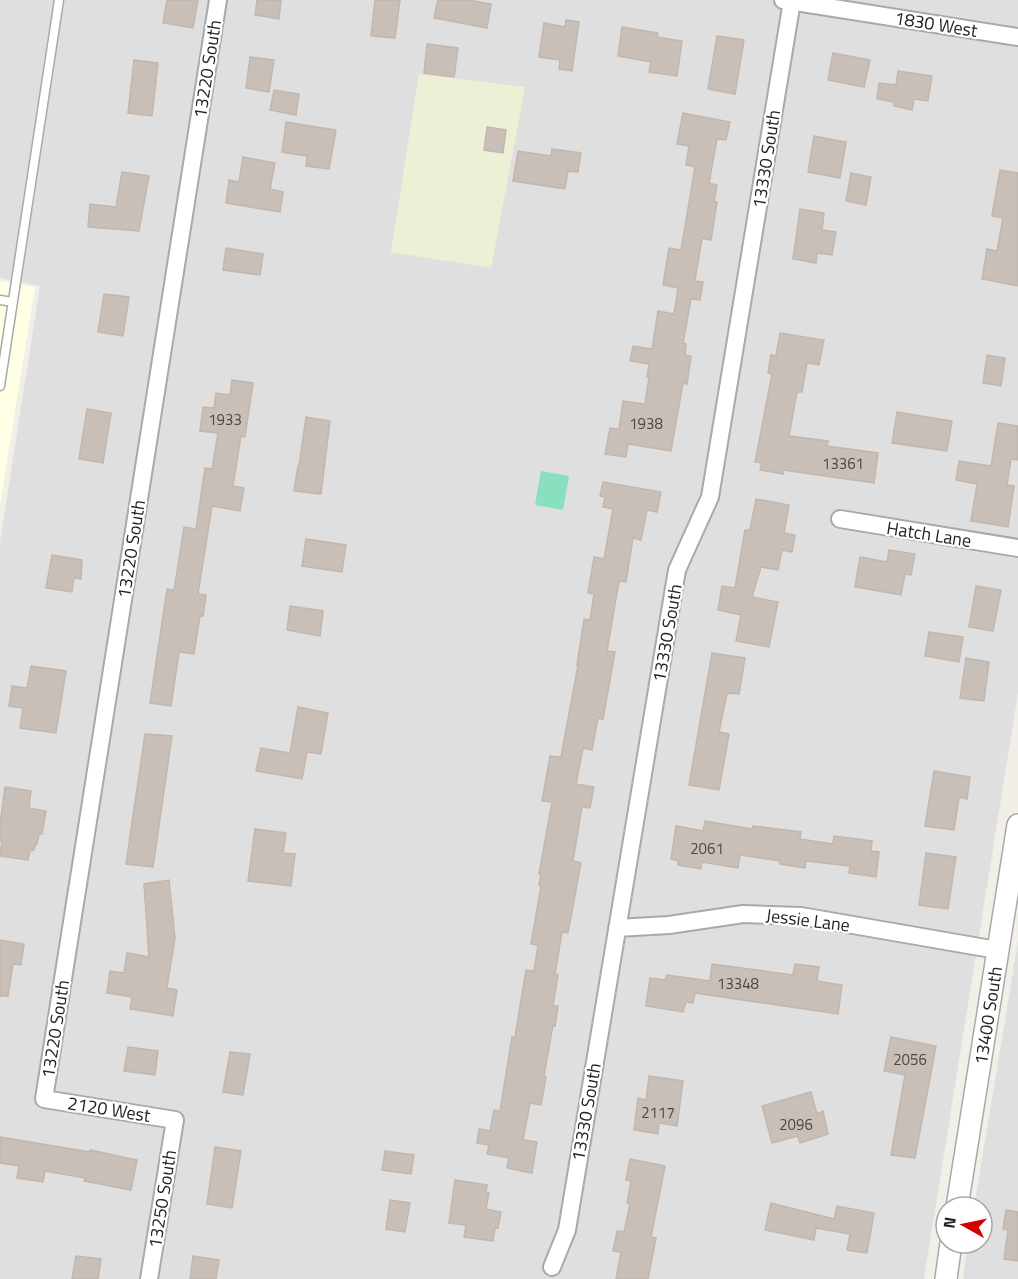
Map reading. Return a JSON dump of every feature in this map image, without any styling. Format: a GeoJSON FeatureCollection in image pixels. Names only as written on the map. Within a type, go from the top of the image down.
{"type":"FeatureCollection","features":[{"type":"Feature","properties":{"kind":"street","name":"13220 South"},"geometry":{"type":"LineString","coordinates":[[44,1099],[218,0]]}},
{"type":"Feature","properties":{"kind":"street","name":"1830 West"},"geometry":{"type":"LineString","coordinates":[[787,1],[1018,37]]}},
{"type":"Feature","properties":{"kind":"street","name":"13330 South"},"geometry":{"type":"LineString","coordinates":[[552,1267],[567,1230],[677,570],[710,497],[787,1]]}},
{"type":"Feature","properties":{"kind":"street","name":"Hatch Lane"},"geometry":{"type":"LineString","coordinates":[[840,519],[1018,548]]}},
{"type":"Feature","properties":{"kind":"street","name":"13400 South"},"geometry":{"type":"LineString","coordinates":[[959,1195],[997,950],[1010,928],[1018,825]]}},
{"type":"Feature","properties":{"kind":"street","name":"Jessie Lane"},"geometry":{"type":"LineString","coordinates":[[617,928],[669,925],[743,914],[801,916],[997,950]]}},
{"type":"Feature","properties":{"kind":"street","name":"2120 West"},"geometry":{"type":"LineString","coordinates":[[44,1099],[175,1120]]}},
{"type":"Feature","properties":{"kind":"street","name":"13250 South"},"geometry":{"type":"LineString","coordinates":[[149,1279],[175,1120]]}},
{"type":"Feature","properties":{"kind":"street"},"geometry":{"type":"LineString","coordinates":[[946,1279],[949,1255]]}},
{"type":"Feature","properties":{"kind":"lane"},"geometry":{"type":"LineString","coordinates":[[0,386],[59,0]]}},
{"type":"Feature","properties":{"kind":"lane"},"geometry":{"type":"LineString","coordinates":[[0,300],[13,302]]}},
{"type":"Feature","properties":{"kind":"shaded area"},"geometry":{"type":"Polygon","coordinates":[[[0,0],[1018,0],[1018,693],[937,1195],[934,1195],[934,1217],[924,1279],[0,1279],[0,542],[40,286],[0,278],[0,0]]]}},
{"type":"Feature","properties":{"kind":"shaded area"},"geometry":{"type":"Polygon","coordinates":[[[419,74],[525,87],[491,268],[391,252],[419,74]]]}},
{"type":"Feature","properties":{"kind":"shaded area"},"geometry":{"type":"Polygon","coordinates":[[[0,281],[35,287],[0,505],[0,281]]]}},
{"type":"Feature","properties":{"kind":"shaded area"},"geometry":{"type":"Polygon","coordinates":[[[1018,941],[1018,1279],[963,1279],[966,1255],[994,1255],[994,1195],[976,1195],[1018,941]]]}},
{"type":"Feature","properties":{"kind":"green space"},"geometry":{"type":"Polygon","coordinates":[[[541,471],[569,476],[563,510],[535,505],[541,471]]]}},
{"type":"Feature","properties":{"kind":"building"},"geometry":{"type":"Polygon","coordinates":[[[167,0],[198,0],[193,28],[163,23],[167,0]]]}},
{"type":"Feature","properties":{"kind":"building"},"geometry":{"type":"Polygon","coordinates":[[[257,0],[281,0],[279,19],[255,15],[257,0]]]}},
{"type":"Feature","properties":{"kind":"building"},"geometry":{"type":"Polygon","coordinates":[[[375,0],[400,0],[395,38],[371,36],[375,0]]]}},
{"type":"Feature","properties":{"kind":"building"},"geometry":{"type":"Polygon","coordinates":[[[438,0],[469,0],[491,4],[487,28],[434,18],[438,0]]]}},
{"type":"Feature","properties":{"kind":"building"},"geometry":{"type":"Polygon","coordinates":[[[566,20],[579,22],[572,71],[559,69],[560,60],[539,57],[544,23],[565,27],[566,20]]]}},
{"type":"Feature","properties":{"kind":"building"},"geometry":{"type":"Polygon","coordinates":[[[622,27],[658,33],[657,37],[682,41],[677,76],[649,72],[651,62],[618,56],[622,27]]]}},
{"type":"Feature","properties":{"kind":"building"},"geometry":{"type":"Polygon","coordinates":[[[717,36],[744,40],[735,94],[708,89],[717,36]]]}},
{"type":"Feature","properties":{"kind":"building"},"geometry":{"type":"Polygon","coordinates":[[[427,44],[458,48],[454,77],[424,73],[427,44]]]}},
{"type":"Feature","properties":{"kind":"building"},"geometry":{"type":"Polygon","coordinates":[[[833,53],[870,60],[864,87],[828,80],[833,53]]]}},
{"type":"Feature","properties":{"kind":"building"},"geometry":{"type":"Polygon","coordinates":[[[250,57],[274,60],[269,92],[246,88],[250,57]]]}},
{"type":"Feature","properties":{"kind":"building"},"geometry":{"type":"Polygon","coordinates":[[[134,60],[158,63],[152,116],[128,113],[134,60]]]}},
{"type":"Feature","properties":{"kind":"building"},"geometry":{"type":"Polygon","coordinates":[[[898,71],[932,76],[928,101],[914,99],[912,110],[894,106],[894,102],[877,99],[879,83],[896,85],[898,71]]]}},
{"type":"Feature","properties":{"kind":"building"},"geometry":{"type":"Polygon","coordinates":[[[274,90],[299,94],[296,115],[270,110],[274,90]]]}},
{"type":"Feature","properties":{"kind":"building"},"geometry":{"type":"Polygon","coordinates":[[[683,113],[730,122],[726,140],[717,139],[709,183],[717,185],[714,201],[717,202],[711,240],[702,238],[695,281],[703,282],[700,300],[691,299],[683,343],[686,344],[685,355],[691,356],[687,384],[683,383],[671,451],[628,444],[626,457],[605,454],[610,428],[619,429],[623,401],[645,404],[649,364],[630,361],[633,346],[652,349],[658,311],[674,314],[678,288],[663,285],[669,248],[681,250],[695,167],[686,165],[689,146],[677,144],[683,113]]]}},
{"type":"Feature","properties":{"kind":"building"},"geometry":{"type":"Polygon","coordinates":[[[286,122],[336,130],[329,169],[306,166],[307,156],[282,152],[286,122]]]}},
{"type":"Feature","properties":{"kind":"building"},"geometry":{"type":"Polygon","coordinates":[[[487,127],[506,130],[503,153],[484,150],[487,127]]]}},
{"type":"Feature","properties":{"kind":"building"},"geometry":{"type":"Polygon","coordinates":[[[814,136],[846,142],[840,178],[808,172],[814,136]]]}},
{"type":"Feature","properties":{"kind":"building"},"geometry":{"type":"Polygon","coordinates":[[[552,149],[581,153],[578,172],[568,171],[565,189],[513,181],[518,151],[551,156],[552,149]]]}},
{"type":"Feature","properties":{"kind":"building"},"geometry":{"type":"Polygon","coordinates":[[[243,157],[275,163],[270,189],[283,192],[280,212],[226,203],[229,180],[239,182],[243,157]]]}},
{"type":"Feature","properties":{"kind":"building"},"geometry":{"type":"Polygon","coordinates":[[[1000,170],[1018,173],[1018,286],[982,279],[987,249],[997,251],[1003,218],[992,216],[1000,170]]]}},
{"type":"Feature","properties":{"kind":"building"},"geometry":{"type":"Polygon","coordinates":[[[122,172],[149,176],[139,231],[88,227],[90,204],[116,207],[122,172]]]}},
{"type":"Feature","properties":{"kind":"building"},"geometry":{"type":"Polygon","coordinates":[[[851,173],[871,177],[866,205],[846,201],[851,173]]]}},
{"type":"Feature","properties":{"kind":"building"},"geometry":{"type":"Polygon","coordinates":[[[800,209],[824,213],[822,230],[836,232],[832,255],[817,253],[816,263],[793,259],[800,209]]]}},
{"type":"Feature","properties":{"kind":"building"},"geometry":{"type":"Polygon","coordinates":[[[226,248],[263,254],[260,275],[223,270],[226,248]]]}},
{"type":"Feature","properties":{"kind":"building"},"geometry":{"type":"Polygon","coordinates":[[[104,294],[129,297],[123,336],[98,332],[104,294]]]}},
{"type":"Feature","properties":{"kind":"building"},"geometry":{"type":"Polygon","coordinates":[[[780,333],[824,340],[819,365],[807,363],[802,392],[797,392],[789,436],[828,441],[827,446],[878,453],[874,483],[783,470],[783,474],[760,470],[762,463],[755,462],[772,374],[768,373],[771,355],[776,356],[780,333]]]}},
{"type":"Feature","properties":{"kind":"building"},"geometry":{"type":"Polygon","coordinates":[[[987,355],[1005,358],[1001,386],[983,383],[987,355]]]}},
{"type":"Feature","properties":{"kind":"building"},"geometry":{"type":"Polygon","coordinates":[[[232,380],[253,383],[245,437],[241,436],[233,486],[244,488],[240,511],[212,506],[198,594],[206,595],[194,654],[179,652],[171,706],[150,703],[167,589],[174,590],[184,527],[196,529],[205,468],[212,469],[218,433],[200,431],[203,407],[214,408],[216,393],[230,395],[232,380]]]}},
{"type":"Feature","properties":{"kind":"building"},"geometry":{"type":"Polygon","coordinates":[[[87,409],[111,413],[103,463],[79,459],[87,409]]]}},
{"type":"Feature","properties":{"kind":"building"},"geometry":{"type":"Polygon","coordinates":[[[897,412],[952,421],[947,451],[892,443],[897,412]]]}},
{"type":"Feature","properties":{"kind":"building"},"geometry":{"type":"Polygon","coordinates":[[[306,417],[330,421],[321,494],[294,491],[306,417]]]}},
{"type":"Feature","properties":{"kind":"building"},"geometry":{"type":"Polygon","coordinates":[[[998,423],[1018,426],[1018,460],[1011,459],[1007,485],[1014,486],[1008,527],[971,521],[977,484],[956,480],[959,461],[991,466],[998,423]]]}},
{"type":"Feature","properties":{"kind":"building"},"geometry":{"type":"Polygon","coordinates":[[[603,482],[661,492],[657,512],[647,510],[641,540],[633,538],[626,582],[619,581],[607,651],[615,652],[603,719],[598,718],[592,750],[583,748],[576,784],[594,787],[590,808],[582,807],[573,861],[581,863],[568,933],[562,932],[555,974],[558,975],[553,1006],[558,1006],[544,1076],[546,1077],[541,1105],[530,1103],[523,1140],[537,1142],[532,1173],[507,1168],[509,1158],[487,1154],[489,1145],[477,1143],[479,1129],[490,1131],[494,1110],[500,1111],[526,970],[534,971],[538,945],[531,944],[541,886],[539,885],[541,874],[539,874],[552,802],[542,801],[550,756],[561,757],[584,619],[590,620],[594,594],[588,593],[594,557],[604,559],[613,509],[603,507],[605,497],[600,496],[603,482]]]}},
{"type":"Feature","properties":{"kind":"building"},"geometry":{"type":"Polygon","coordinates":[[[756,499],[789,505],[784,533],[795,535],[792,552],[782,550],[778,570],[761,567],[752,597],[778,602],[769,647],[736,641],[741,615],[718,610],[722,586],[735,588],[745,530],[750,530],[756,499]]]}},
{"type":"Feature","properties":{"kind":"building"},"geometry":{"type":"Polygon","coordinates":[[[306,539],[346,545],[342,572],[302,566],[306,539]]]}},
{"type":"Feature","properties":{"kind":"building"},"geometry":{"type":"Polygon","coordinates":[[[889,550],[915,554],[911,575],[905,574],[901,595],[855,587],[860,557],[887,562],[889,550]]]}},
{"type":"Feature","properties":{"kind":"building"},"geometry":{"type":"Polygon","coordinates":[[[52,555],[82,560],[81,579],[74,578],[72,592],[46,588],[52,555]]]}},
{"type":"Feature","properties":{"kind":"building"},"geometry":{"type":"Polygon","coordinates":[[[976,586],[1001,590],[993,631],[969,627],[976,586]]]}},
{"type":"Feature","properties":{"kind":"building"},"geometry":{"type":"Polygon","coordinates":[[[290,606],[323,611],[320,636],[287,630],[290,606]]]}},
{"type":"Feature","properties":{"kind":"building"},"geometry":{"type":"Polygon","coordinates":[[[929,632],[963,637],[959,662],[925,656],[929,632]]]}},
{"type":"Feature","properties":{"kind":"building"},"geometry":{"type":"Polygon","coordinates":[[[712,653],[745,658],[739,694],[727,693],[719,732],[729,734],[719,790],[689,785],[712,653]]]}},
{"type":"Feature","properties":{"kind":"building"},"geometry":{"type":"Polygon","coordinates":[[[966,658],[989,662],[984,701],[960,698],[966,658]]]}},
{"type":"Feature","properties":{"kind":"building"},"geometry":{"type":"Polygon","coordinates":[[[31,666],[66,671],[56,733],[20,728],[23,708],[9,706],[12,686],[27,688],[31,666]]]}},
{"type":"Feature","properties":{"kind":"building"},"geometry":{"type":"Polygon","coordinates":[[[298,707],[328,713],[321,754],[307,752],[302,779],[256,771],[261,748],[290,753],[298,707]]]}},
{"type":"Feature","properties":{"kind":"building"},"geometry":{"type":"Polygon","coordinates":[[[145,734],[172,736],[153,867],[126,864],[145,734]]]}},
{"type":"Feature","properties":{"kind":"building"},"geometry":{"type":"Polygon","coordinates":[[[934,771],[970,777],[967,799],[959,797],[954,830],[925,826],[934,771]]]}},
{"type":"Feature","properties":{"kind":"building"},"geometry":{"type":"Polygon","coordinates":[[[5,787],[31,791],[29,808],[46,811],[42,834],[39,834],[37,844],[34,850],[30,851],[28,860],[0,856],[2,841],[0,841],[0,824],[5,787]]]}},
{"type":"Feature","properties":{"kind":"building"},"geometry":{"type":"Polygon","coordinates":[[[705,821],[752,829],[753,826],[801,832],[800,839],[833,844],[834,836],[872,841],[871,851],[879,852],[876,877],[849,873],[850,866],[806,861],[805,868],[780,864],[780,861],[740,855],[738,868],[702,862],[701,869],[678,865],[678,861],[671,859],[676,826],[703,831],[705,821]]]}},
{"type":"Feature","properties":{"kind":"building"},"geometry":{"type":"Polygon","coordinates":[[[255,829],[286,833],[283,853],[295,854],[291,886],[248,881],[255,829]]]}},
{"type":"Feature","properties":{"kind":"building"},"geometry":{"type":"Polygon","coordinates":[[[926,853],[956,857],[948,909],[919,905],[926,853]]]}},
{"type":"Feature","properties":{"kind":"building"},"geometry":{"type":"Polygon","coordinates":[[[169,880],[175,938],[167,988],[177,990],[173,1016],[130,1009],[132,997],[107,993],[110,971],[124,973],[127,953],[149,957],[144,884],[169,880]]]}},
{"type":"Feature","properties":{"kind":"building"},"geometry":{"type":"Polygon","coordinates":[[[0,940],[24,944],[21,965],[13,964],[8,996],[0,996],[0,940]]]}},
{"type":"Feature","properties":{"kind":"building"},"geometry":{"type":"Polygon","coordinates":[[[712,964],[793,975],[795,964],[819,967],[817,981],[842,985],[838,1014],[695,993],[693,1003],[686,1002],[683,1012],[646,1006],[650,978],[665,980],[667,975],[710,981],[712,964]]]}},
{"type":"Feature","properties":{"kind":"building"},"geometry":{"type":"Polygon","coordinates":[[[891,1037],[936,1046],[915,1158],[891,1155],[905,1075],[884,1071],[891,1037]]]}},
{"type":"Feature","properties":{"kind":"building"},"geometry":{"type":"Polygon","coordinates":[[[128,1047],[158,1051],[155,1075],[124,1071],[128,1047]]]}},
{"type":"Feature","properties":{"kind":"building"},"geometry":{"type":"Polygon","coordinates":[[[230,1052],[250,1054],[243,1095],[223,1092],[230,1052]]]}},
{"type":"Feature","properties":{"kind":"building"},"geometry":{"type":"Polygon","coordinates":[[[649,1076],[683,1081],[677,1126],[659,1123],[658,1134],[634,1130],[638,1098],[646,1100],[649,1076]]]}},
{"type":"Feature","properties":{"kind":"building"},"geometry":{"type":"Polygon","coordinates":[[[811,1092],[817,1114],[823,1111],[828,1134],[800,1143],[798,1136],[772,1143],[762,1106],[811,1092]]]}},
{"type":"Feature","properties":{"kind":"building"},"geometry":{"type":"Polygon","coordinates":[[[0,1137],[90,1152],[90,1150],[137,1160],[131,1190],[45,1171],[43,1182],[17,1178],[19,1166],[0,1163],[0,1137]]]}},
{"type":"Feature","properties":{"kind":"building"},"geometry":{"type":"Polygon","coordinates":[[[215,1147],[241,1151],[232,1208],[207,1204],[215,1147]]]}},
{"type":"Feature","properties":{"kind":"building"},"geometry":{"type":"Polygon","coordinates":[[[385,1151],[414,1155],[411,1174],[382,1170],[385,1151]]]}},
{"type":"Feature","properties":{"kind":"building"},"geometry":{"type":"Polygon","coordinates":[[[630,1159],[665,1166],[651,1237],[656,1238],[648,1279],[616,1279],[621,1252],[613,1251],[617,1231],[624,1232],[630,1204],[627,1203],[631,1181],[626,1180],[630,1159]]]}},
{"type":"Feature","properties":{"kind":"building"},"geometry":{"type":"Polygon","coordinates":[[[455,1180],[487,1185],[486,1193],[489,1193],[486,1209],[501,1212],[493,1241],[464,1237],[466,1225],[449,1223],[455,1180]]]}},
{"type":"Feature","properties":{"kind":"building"},"geometry":{"type":"Polygon","coordinates":[[[390,1200],[410,1203],[405,1232],[386,1229],[390,1200]]]}},
{"type":"Feature","properties":{"kind":"building"},"geometry":{"type":"Polygon","coordinates":[[[771,1203],[834,1219],[837,1206],[874,1213],[867,1253],[847,1250],[850,1234],[816,1228],[814,1240],[765,1230],[771,1203]]]}},
{"type":"Feature","properties":{"kind":"building"},"geometry":{"type":"Polygon","coordinates":[[[1006,1210],[1018,1212],[1018,1261],[1004,1259],[1008,1230],[1003,1229],[1006,1210]]]}},
{"type":"Feature","properties":{"kind":"building"},"geometry":{"type":"Polygon","coordinates":[[[76,1256],[101,1259],[98,1279],[72,1279],[76,1256]]]}},
{"type":"Feature","properties":{"kind":"building"},"geometry":{"type":"Polygon","coordinates":[[[193,1256],[219,1260],[216,1279],[190,1279],[193,1256]]]}}]}
